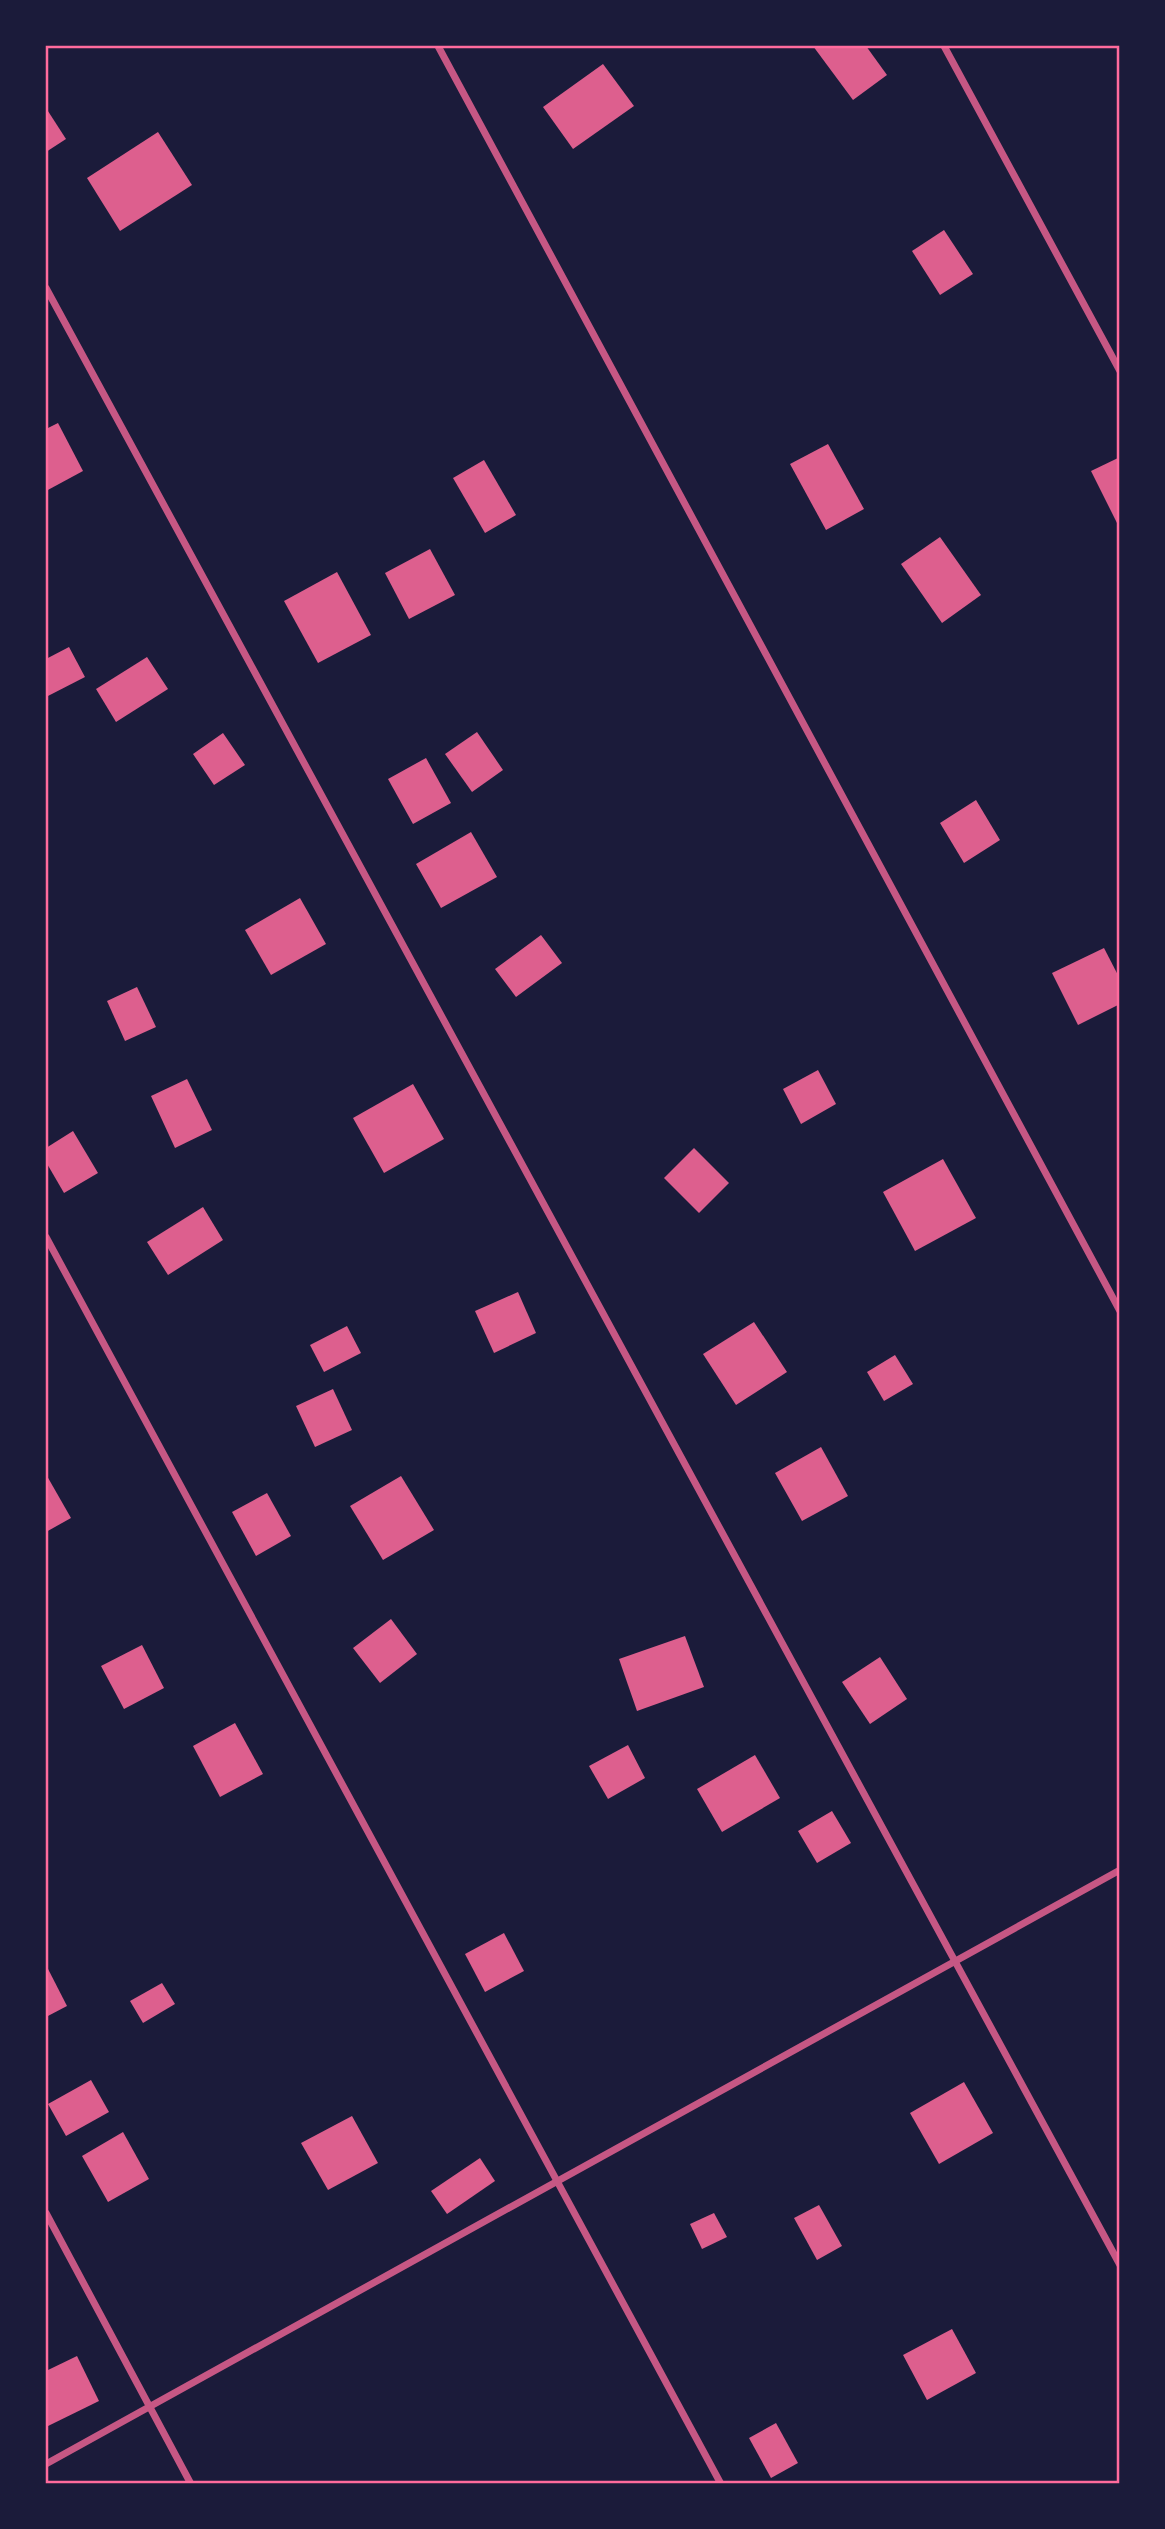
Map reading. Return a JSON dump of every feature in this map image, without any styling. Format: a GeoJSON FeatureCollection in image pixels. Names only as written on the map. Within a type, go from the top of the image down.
{"type":"FeatureCollection","features":[{"type":"Feature","properties":{"kind":"street"},"geometry":{"type":"LineString","coordinates":[[438,46],[1119,1311]]}},
{"type":"Feature","properties":{"kind":"street"},"geometry":{"type":"LineString","coordinates":[[944,46],[1119,371]]}},
{"type":"Feature","properties":{"kind":"street"},"geometry":{"type":"LineString","coordinates":[[46,288],[1119,2265]]}},
{"type":"Feature","properties":{"kind":"street"},"geometry":{"type":"LineString","coordinates":[[46,1237],[721,2483]]}},
{"type":"Feature","properties":{"kind":"street"},"geometry":{"type":"LineString","coordinates":[[46,2464],[1119,1870]]}},
{"type":"Feature","properties":{"kind":"street"},"geometry":{"type":"LineString","coordinates":[[46,2213],[191,2483]]}},
{"type":"Feature","properties":{"kind":"building"},"geometry":{"type":"Polygon","coordinates":[[[813,46],[866,46],[887,75],[853,100],[813,46]]]}},
{"type":"Feature","properties":{"kind":"building"},"geometry":{"type":"Polygon","coordinates":[[[603,64],[634,106],[573,149],[543,107],[603,64]]]}},
{"type":"Feature","properties":{"kind":"building"},"geometry":{"type":"Polygon","coordinates":[[[46,108],[66,139],[46,152],[46,108]]]}},
{"type":"Feature","properties":{"kind":"building"},"geometry":{"type":"Polygon","coordinates":[[[158,132],[192,185],[120,231],[87,178],[158,132]]]}},
{"type":"Feature","properties":{"kind":"building"},"geometry":{"type":"Polygon","coordinates":[[[944,230],[973,274],[940,295],[912,251],[944,230]]]}},
{"type":"Feature","properties":{"kind":"building"},"geometry":{"type":"Polygon","coordinates":[[[58,423],[83,471],[46,491],[46,429],[58,423]]]}},
{"type":"Feature","properties":{"kind":"building"},"geometry":{"type":"Polygon","coordinates":[[[828,444],[864,509],[826,530],[790,464],[828,444]]]}},
{"type":"Feature","properties":{"kind":"building"},"geometry":{"type":"Polygon","coordinates":[[[1118,458],[1120,462],[1120,529],[1091,471],[1118,458]]]}},
{"type":"Feature","properties":{"kind":"building"},"geometry":{"type":"Polygon","coordinates":[[[484,460],[516,515],[485,533],[453,478],[484,460]]]}},
{"type":"Feature","properties":{"kind":"building"},"geometry":{"type":"Polygon","coordinates":[[[940,537],[981,595],[942,623],[901,564],[940,537]]]}},
{"type":"Feature","properties":{"kind":"building"},"geometry":{"type":"Polygon","coordinates":[[[430,549],[455,595],[409,619],[385,573],[430,549]]]}},
{"type":"Feature","properties":{"kind":"building"},"geometry":{"type":"Polygon","coordinates":[[[337,572],[371,635],[318,663],[284,601],[337,572]]]}},
{"type":"Feature","properties":{"kind":"building"},"geometry":{"type":"Polygon","coordinates":[[[69,647],[85,677],[46,697],[46,659],[69,647]]]}},
{"type":"Feature","properties":{"kind":"building"},"geometry":{"type":"Polygon","coordinates":[[[147,657],[168,689],[116,722],[96,689],[147,657]]]}},
{"type":"Feature","properties":{"kind":"building"},"geometry":{"type":"Polygon","coordinates":[[[477,732],[503,770],[472,792],[445,754],[477,732]]]}},
{"type":"Feature","properties":{"kind":"building"},"geometry":{"type":"Polygon","coordinates":[[[223,733],[245,765],[214,785],[193,754],[223,733]]]}},
{"type":"Feature","properties":{"kind":"building"},"geometry":{"type":"Polygon","coordinates":[[[426,758],[451,803],[413,824],[388,779],[426,758]]]}},
{"type":"Feature","properties":{"kind":"building"},"geometry":{"type":"Polygon","coordinates":[[[976,800],[1000,840],[964,863],[940,823],[976,800]]]}},
{"type":"Feature","properties":{"kind":"building"},"geometry":{"type":"Polygon","coordinates":[[[471,832],[497,877],[441,908],[416,864],[471,832]]]}},
{"type":"Feature","properties":{"kind":"building"},"geometry":{"type":"Polygon","coordinates":[[[300,898],[326,944],[271,975],[245,930],[300,898]]]}},
{"type":"Feature","properties":{"kind":"building"},"geometry":{"type":"Polygon","coordinates":[[[541,935],[562,963],[516,997],[495,969],[541,935]]]}},
{"type":"Feature","properties":{"kind":"building"},"geometry":{"type":"Polygon","coordinates":[[[1104,948],[1120,979],[1120,1004],[1078,1025],[1052,973],[1104,948]]]}},
{"type":"Feature","properties":{"kind":"building"},"geometry":{"type":"Polygon","coordinates":[[[137,987],[156,1027],[125,1041],[107,1001],[137,987]]]}},
{"type":"Feature","properties":{"kind":"building"},"geometry":{"type":"Polygon","coordinates":[[[818,1070],[836,1104],[801,1124],[783,1089],[818,1070]]]}},
{"type":"Feature","properties":{"kind":"building"},"geometry":{"type":"Polygon","coordinates":[[[187,1079],[212,1130],[175,1148],[151,1096],[187,1079]]]}},
{"type":"Feature","properties":{"kind":"building"},"geometry":{"type":"Polygon","coordinates":[[[413,1084],[444,1139],[384,1173],[353,1118],[413,1084]]]}},
{"type":"Feature","properties":{"kind":"building"},"geometry":{"type":"Polygon","coordinates":[[[73,1131],[98,1173],[64,1193],[46,1162],[46,1148],[73,1131]]]}},
{"type":"Feature","properties":{"kind":"building"},"geometry":{"type":"Polygon","coordinates":[[[694,1148],[729,1183],[699,1213],[664,1178],[694,1148]]]}},
{"type":"Feature","properties":{"kind":"building"},"geometry":{"type":"Polygon","coordinates":[[[943,1159],[976,1218],[915,1251],[883,1192],[943,1159]]]}},
{"type":"Feature","properties":{"kind":"building"},"geometry":{"type":"Polygon","coordinates":[[[203,1207],[223,1240],[168,1275],[147,1242],[203,1207]]]}},
{"type":"Feature","properties":{"kind":"building"},"geometry":{"type":"Polygon","coordinates":[[[518,1292],[536,1333],[494,1353],[475,1311],[518,1292]]]}},
{"type":"Feature","properties":{"kind":"building"},"geometry":{"type":"Polygon","coordinates":[[[754,1322],[787,1372],[736,1405],[703,1354],[754,1322]]]}},
{"type":"Feature","properties":{"kind":"building"},"geometry":{"type":"Polygon","coordinates":[[[347,1326],[361,1353],[324,1372],[310,1345],[347,1326]]]}},
{"type":"Feature","properties":{"kind":"building"},"geometry":{"type":"Polygon","coordinates":[[[895,1355],[913,1384],[884,1401],[867,1372],[895,1355]]]}},
{"type":"Feature","properties":{"kind":"building"},"geometry":{"type":"Polygon","coordinates":[[[333,1389],[352,1430],[315,1447],[296,1406],[333,1389]]]}},
{"type":"Feature","properties":{"kind":"building"},"geometry":{"type":"Polygon","coordinates":[[[821,1447],[848,1496],[802,1521],[775,1473],[821,1447]]]}},
{"type":"Feature","properties":{"kind":"building"},"geometry":{"type":"Polygon","coordinates":[[[401,1476],[434,1530],[383,1560],[350,1506],[401,1476]]]}},
{"type":"Feature","properties":{"kind":"building"},"geometry":{"type":"Polygon","coordinates":[[[46,1477],[71,1518],[46,1532],[46,1477]]]}},
{"type":"Feature","properties":{"kind":"building"},"geometry":{"type":"Polygon","coordinates":[[[267,1493],[291,1536],[256,1556],[232,1512],[267,1493]]]}},
{"type":"Feature","properties":{"kind":"building"},"geometry":{"type":"Polygon","coordinates":[[[391,1619],[417,1654],[380,1683],[353,1648],[391,1619]]]}},
{"type":"Feature","properties":{"kind":"building"},"geometry":{"type":"Polygon","coordinates":[[[685,1636],[704,1687],[637,1711],[619,1659],[685,1636]]]}},
{"type":"Feature","properties":{"kind":"building"},"geometry":{"type":"Polygon","coordinates":[[[142,1645],[164,1688],[124,1709],[101,1666],[142,1645]]]}},
{"type":"Feature","properties":{"kind":"building"},"geometry":{"type":"Polygon","coordinates":[[[880,1657],[907,1699],[870,1724],[842,1682],[880,1657]]]}},
{"type":"Feature","properties":{"kind":"building"},"geometry":{"type":"Polygon","coordinates":[[[235,1723],[263,1774],[220,1797],[193,1746],[235,1723]]]}},
{"type":"Feature","properties":{"kind":"building"},"geometry":{"type":"Polygon","coordinates":[[[628,1745],[645,1778],[608,1799],[589,1766],[628,1745]]]}},
{"type":"Feature","properties":{"kind":"building"},"geometry":{"type":"Polygon","coordinates":[[[755,1755],[780,1798],[722,1832],[697,1789],[755,1755]]]}},
{"type":"Feature","properties":{"kind":"building"},"geometry":{"type":"Polygon","coordinates":[[[832,1811],[851,1843],[817,1863],[798,1831],[832,1811]]]}},
{"type":"Feature","properties":{"kind":"building"},"geometry":{"type":"Polygon","coordinates":[[[504,1933],[524,1971],[485,1992],[465,1954],[504,1933]]]}},
{"type":"Feature","properties":{"kind":"building"},"geometry":{"type":"Polygon","coordinates":[[[46,1965],[67,2006],[46,2017],[46,1965]]]}},
{"type":"Feature","properties":{"kind":"building"},"geometry":{"type":"Polygon","coordinates":[[[162,1983],[175,2004],[143,2023],[130,2001],[162,1983]]]}},
{"type":"Feature","properties":{"kind":"building"},"geometry":{"type":"Polygon","coordinates":[[[91,2080],[109,2112],[66,2136],[48,2104],[91,2080]]]}},
{"type":"Feature","properties":{"kind":"building"},"geometry":{"type":"Polygon","coordinates":[[[964,2082],[993,2133],[939,2164],[910,2113],[964,2082]]]}},
{"type":"Feature","properties":{"kind":"building"},"geometry":{"type":"Polygon","coordinates":[[[352,2116],[378,2163],[328,2190],[301,2143],[352,2116]]]}},
{"type":"Feature","properties":{"kind":"building"},"geometry":{"type":"Polygon","coordinates":[[[123,2132],[149,2179],[108,2202],[82,2156],[123,2132]]]}},
{"type":"Feature","properties":{"kind":"building"},"geometry":{"type":"Polygon","coordinates":[[[480,2158],[495,2181],[447,2214],[431,2191],[480,2158]]]}},
{"type":"Feature","properties":{"kind":"building"},"geometry":{"type":"Polygon","coordinates":[[[819,2205],[842,2246],[817,2260],[794,2218],[819,2205]]]}},
{"type":"Feature","properties":{"kind":"building"},"geometry":{"type":"Polygon","coordinates":[[[714,2213],[727,2237],[702,2249],[690,2224],[714,2213]]]}},
{"type":"Feature","properties":{"kind":"building"},"geometry":{"type":"Polygon","coordinates":[[[952,2329],[976,2373],[927,2400],[903,2355],[952,2329]]]}},
{"type":"Feature","properties":{"kind":"building"},"geometry":{"type":"Polygon","coordinates":[[[77,2356],[99,2401],[46,2427],[46,2371],[77,2356]]]}},
{"type":"Feature","properties":{"kind":"building"},"geometry":{"type":"Polygon","coordinates":[[[776,2423],[798,2463],[771,2478],[749,2438],[776,2423]]]}}]}
